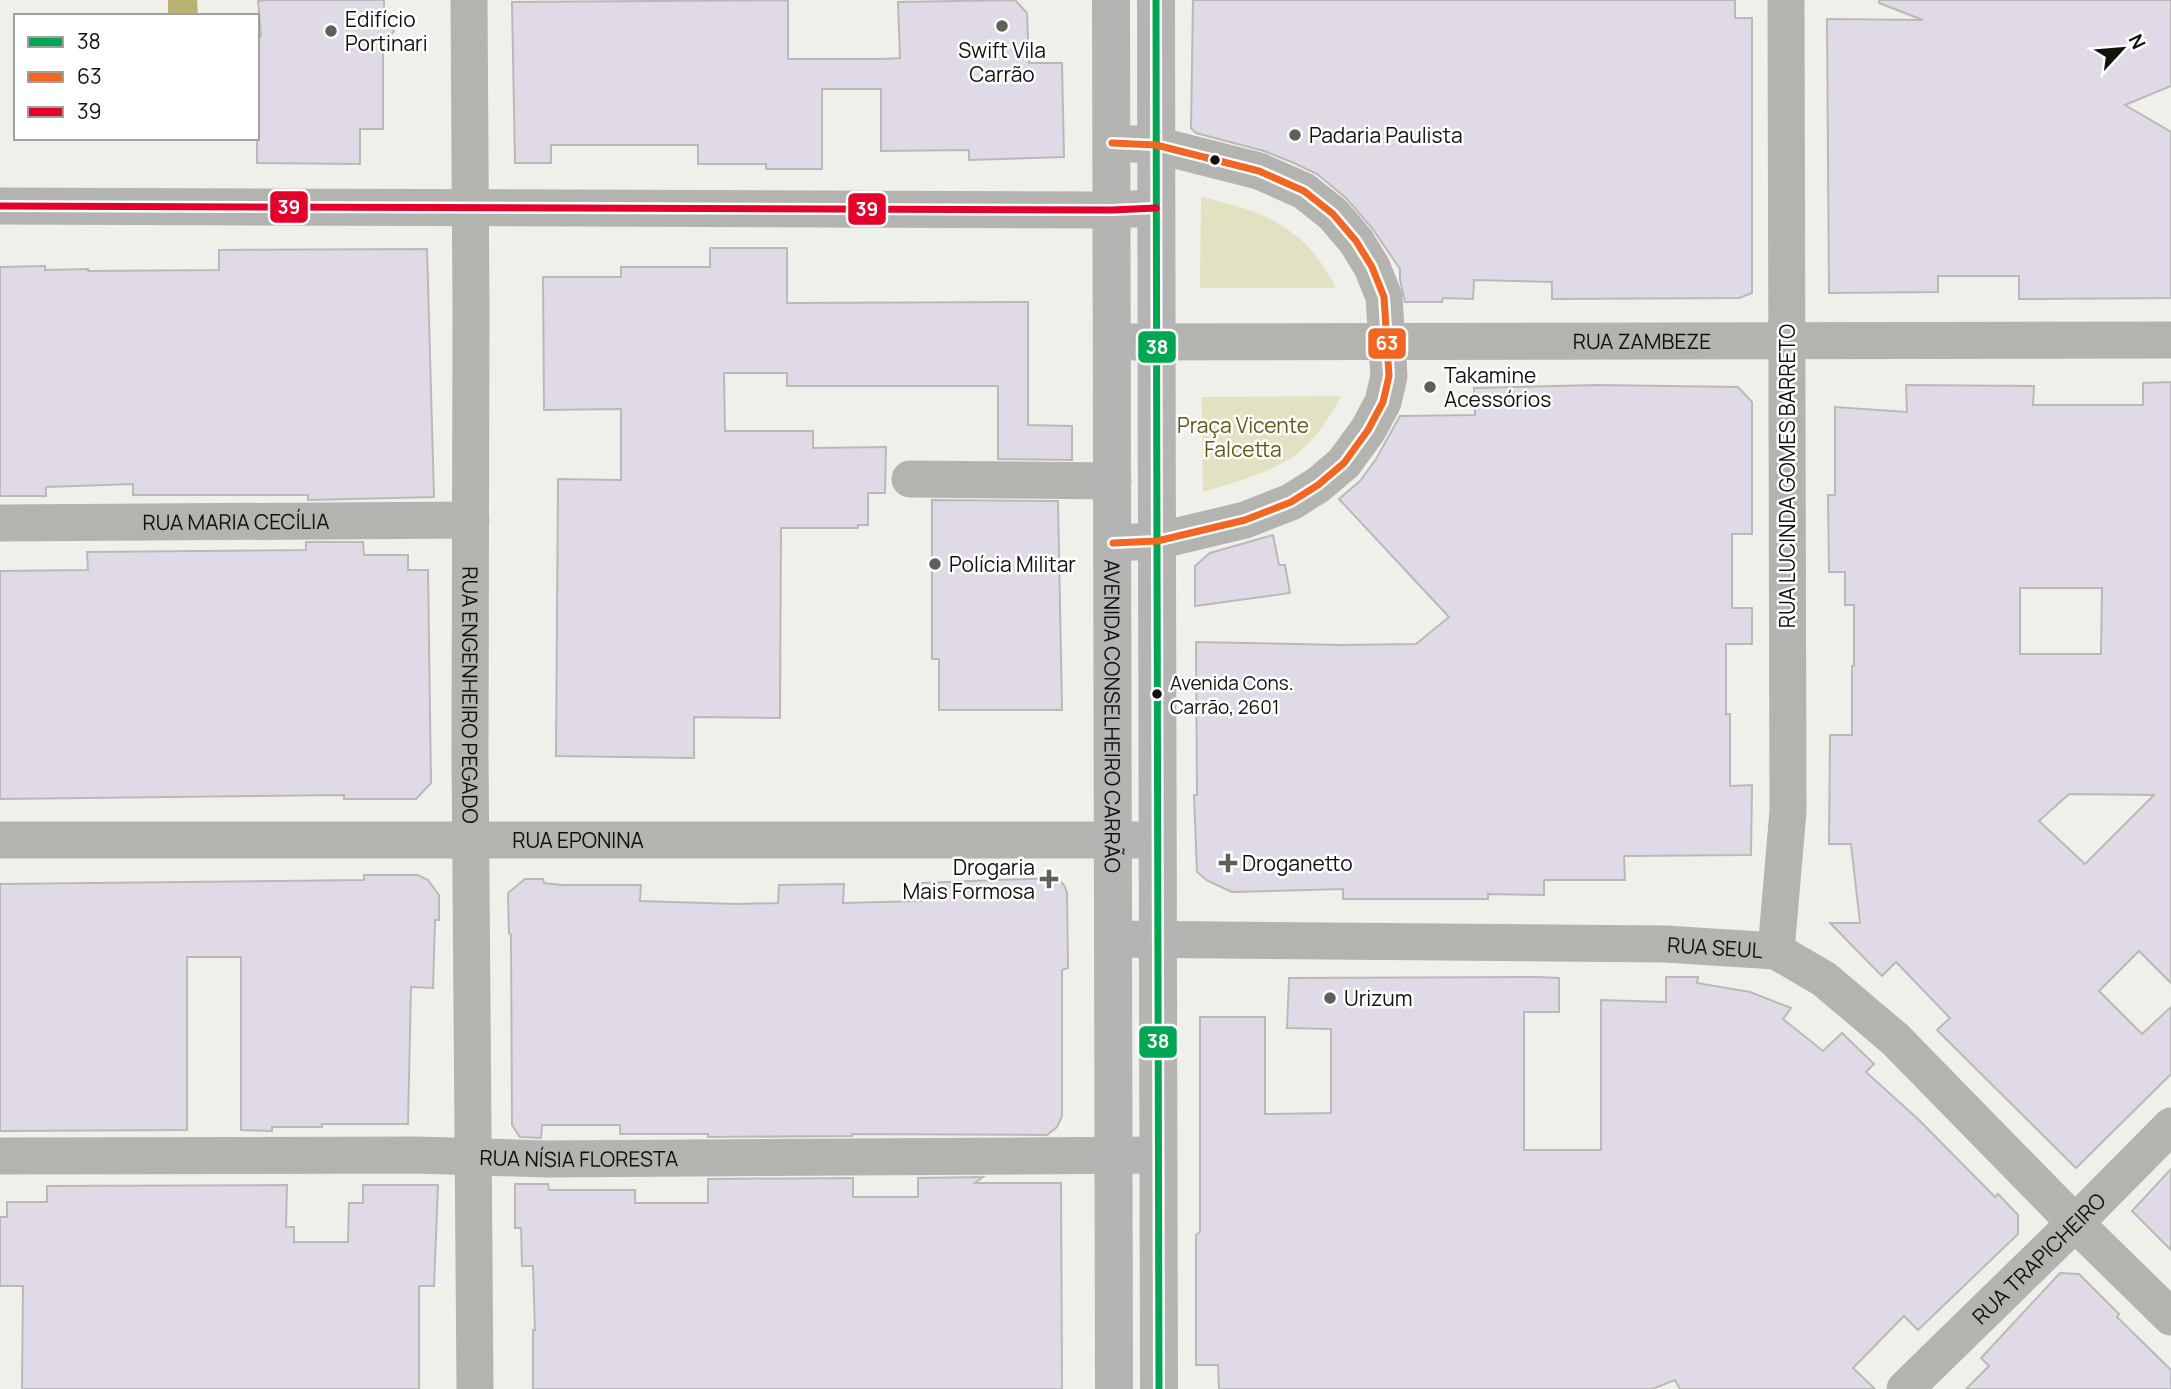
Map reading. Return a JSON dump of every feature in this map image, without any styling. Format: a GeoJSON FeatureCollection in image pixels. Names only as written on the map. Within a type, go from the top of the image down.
{"type":"FeatureCollection","features":[{"type":"Feature","properties":{"kind":"main road","name":"AVENIDA CONSELHEIRO CARRÃO"},"geometry":{"type":"LineString","coordinates":[[1111,0],[1114,1389]]}},
{"type":"Feature","properties":{"kind":"main road","name":"AVENIDA CONSELHEIRO CARRÃO"},"geometry":{"type":"LineString","coordinates":[[1156,0],[1159,1389]]}},
{"type":"Feature","properties":{"kind":"street","name":"RUA ENGENHEIRO PEGADO"},"geometry":{"type":"LineString","coordinates":[[469,0],[475,1389]]}},
{"type":"Feature","properties":{"kind":"street","name":"RUA LUCINDA GOMES BARRETO"},"geometry":{"type":"LineString","coordinates":[[1776,951],[1788,811],[1786,0]]}},
{"type":"Feature","properties":{"kind":"street"},"geometry":{"type":"LineString","coordinates":[[1112,143],[1156,145],[1259,172],[1304,191],[1333,214],[1356,241],[1372,267],[1384,297],[1389,376],[1382,402],[1368,430],[1344,463],[1318,485],[1291,502],[1245,520],[1157,541],[1112,543]]}},
{"type":"Feature","properties":{"kind":"street"},"geometry":{"type":"LineString","coordinates":[[0,206],[1156,208]]}},
{"type":"Feature","properties":{"kind":"street","name":"RUA ZAMBEZE"},"geometry":{"type":"LineString","coordinates":[[1112,342],[2171,340]]}},
{"type":"Feature","properties":{"kind":"street"},"geometry":{"type":"LineString","coordinates":[[910,480],[1112,481]]}},
{"type":"Feature","properties":{"kind":"street","name":"RUA MARIA CECÍLIA"},"geometry":{"type":"LineString","coordinates":[[0,523],[471,520]]}},
{"type":"Feature","properties":{"kind":"street","name":"RUA EPONINA"},"geometry":{"type":"LineString","coordinates":[[0,840],[1156,839]]}},
{"type":"Feature","properties":{"kind":"street","name":"RUA SEUL"},"geometry":{"type":"LineString","coordinates":[[1113,939],[1665,943],[1776,951],[1824,979],[1895,1039],[2171,1317]]}},
{"type":"Feature","properties":{"kind":"street","name":"RUA TRAPICHEIRO"},"geometry":{"type":"LineString","coordinates":[[1905,1389],[2171,1126]]}},
{"type":"Feature","properties":{"kind":"street","name":"RUA NÍSIA FLORESTA"},"geometry":{"type":"LineString","coordinates":[[0,1156],[474,1156],[547,1159],[1158,1154]]}},
{"type":"Feature","properties":{"kind":"green space"},"geometry":{"type":"Polygon","coordinates":[[[1201,197],[1244,209],[1281,225],[1311,250],[1336,288],[1200,288],[1201,197]]]}},
{"type":"Feature","properties":{"kind":"green space","name":"Praça Vicente Falcetta"},"geometry":{"type":"Polygon","coordinates":[[[1202,397],[1341,397],[1317,434],[1289,460],[1253,476],[1203,492],[1202,397]]]}},
{"type":"Feature","properties":{"kind":"shaded area"},"geometry":{"type":"Polygon","coordinates":[[[168,0],[197,0],[198,14],[168,14],[168,0]]]}},
{"type":"Feature","properties":{"kind":"building"},"geometry":{"type":"Polygon","coordinates":[[[384,0],[384,19],[394,31],[383,45],[383,129],[360,129],[360,164],[257,163],[261,36],[258,1],[384,0]]]}},
{"type":"Feature","properties":{"kind":"building"},"geometry":{"type":"Polygon","coordinates":[[[788,0],[788,59],[881,59],[900,58],[898,2],[1015,0],[1027,13],[1029,63],[1062,63],[1064,157],[969,160],[969,150],[881,151],[881,89],[822,89],[822,169],[766,169],[766,164],[698,164],[698,145],[551,145],[551,163],[515,163],[512,2],[788,0]]]}},
{"type":"Feature","properties":{"kind":"building"},"geometry":{"type":"Polygon","coordinates":[[[1193,0],[1735,0],[1735,18],[1752,18],[1752,293],[1739,298],[1552,299],[1552,282],[1474,280],[1473,299],[1443,298],[1442,302],[1405,302],[1400,269],[1372,228],[1346,198],[1317,174],[1264,151],[1196,133],[1191,128],[1193,0]]]}},
{"type":"Feature","properties":{"kind":"building"},"geometry":{"type":"Polygon","coordinates":[[[1879,0],[2171,0],[2171,86],[2125,105],[2171,132],[2171,298],[2019,299],[2019,276],[1938,276],[1938,292],[1829,293],[1827,19],[1923,20],[1879,3],[1879,0]]]}},
{"type":"Feature","properties":{"kind":"building"},"geometry":{"type":"Polygon","coordinates":[[[710,248],[787,248],[787,303],[1028,302],[1028,425],[1072,426],[1072,460],[998,459],[998,386],[787,386],[787,373],[724,373],[725,431],[813,431],[813,448],[886,447],[885,493],[868,493],[868,525],[858,525],[858,528],[781,528],[780,718],[694,717],[694,758],[556,756],[558,479],[621,480],[621,409],[544,410],[543,277],[621,277],[621,267],[710,267],[710,248]]]}},
{"type":"Feature","properties":{"kind":"building"},"geometry":{"type":"Polygon","coordinates":[[[427,249],[434,497],[308,500],[308,495],[133,495],[133,484],[46,487],[46,496],[0,496],[0,267],[45,266],[45,270],[88,271],[219,270],[219,250],[427,249]]]}},
{"type":"Feature","properties":{"kind":"building"},"geometry":{"type":"Polygon","coordinates":[[[2171,382],[2171,983],[2139,951],[2099,991],[2142,1034],[2171,1007],[2171,1074],[2076,1168],[1937,1030],[1950,1018],[1896,962],[1882,976],[1830,923],[1860,923],[1851,844],[1829,844],[1830,735],[1852,735],[1854,666],[1854,605],[1845,605],[1845,572],[1829,572],[1828,495],[1835,495],[1835,407],[1907,412],[1906,385],[2034,386],[2033,405],[2143,405],[2143,383],[2171,382]],[[2020,588],[2020,654],[2101,654],[2102,588],[2020,588]],[[2069,794],[2039,821],[2085,864],[2154,795],[2069,794]]]}},
{"type":"Feature","properties":{"kind":"building"},"geometry":{"type":"Polygon","coordinates":[[[1598,385],[1738,387],[1752,402],[1752,534],[1732,534],[1732,608],[1752,608],[1752,644],[1726,644],[1730,786],[1752,785],[1751,855],[1624,856],[1625,880],[1544,880],[1544,895],[1488,894],[1488,899],[1343,899],[1343,889],[1232,892],[1208,881],[1197,872],[1194,795],[1197,795],[1196,642],[1416,644],[1449,617],[1339,499],[1360,481],[1400,416],[1475,415],[1474,388],[1598,385]]]}},
{"type":"Feature","properties":{"kind":"building"},"geometry":{"type":"Polygon","coordinates":[[[932,500],[1058,501],[1062,710],[939,710],[939,659],[932,659],[932,500]]]}},
{"type":"Feature","properties":{"kind":"building"},"geometry":{"type":"Polygon","coordinates":[[[1273,535],[1279,565],[1285,565],[1290,593],[1195,606],[1195,566],[1210,553],[1273,535]]]}},
{"type":"Feature","properties":{"kind":"building"},"geometry":{"type":"Polygon","coordinates":[[[306,542],[363,542],[364,555],[408,555],[408,570],[428,570],[431,783],[416,799],[344,799],[344,795],[0,799],[0,571],[88,570],[87,552],[306,550],[306,542]]]}},
{"type":"Feature","properties":{"kind":"building"},"geometry":{"type":"Polygon","coordinates":[[[364,875],[418,875],[428,880],[439,895],[439,920],[435,920],[433,988],[411,987],[408,1124],[322,1124],[322,1127],[272,1127],[272,1131],[241,1130],[241,957],[187,957],[187,1130],[0,1131],[0,884],[364,880],[364,875]]]}},
{"type":"Feature","properties":{"kind":"building"},"geometry":{"type":"Polygon","coordinates":[[[1053,878],[1064,885],[1067,893],[1068,968],[1062,970],[1062,1116],[1057,1127],[1047,1135],[852,1134],[708,1137],[708,1134],[620,1134],[620,1125],[542,1125],[541,1138],[520,1137],[512,1125],[511,935],[508,893],[525,879],[543,879],[544,883],[562,885],[641,885],[640,901],[737,904],[778,903],[779,885],[844,884],[843,903],[921,901],[921,883],[1053,878]]]}},
{"type":"Feature","properties":{"kind":"building"},"geometry":{"type":"Polygon","coordinates":[[[1666,977],[1698,977],[1697,983],[1750,992],[1791,1008],[1783,1019],[1823,1051],[1842,1033],[1874,1064],[1866,1072],[1919,1120],[1995,1197],[1998,1194],[2018,1215],[2018,1234],[1918,1330],[1904,1316],[1853,1368],[1875,1389],[1680,1389],[1675,1380],[1652,1389],[1219,1389],[1218,1365],[1196,1365],[1196,1235],[1200,1232],[1200,1017],[1265,1017],[1265,1114],[1331,1113],[1331,1029],[1287,1028],[1289,978],[1559,978],[1559,1012],[1524,1012],[1524,1150],[1601,1150],[1601,1000],[1666,1002],[1666,977]]]}},
{"type":"Feature","properties":{"kind":"building"},"geometry":{"type":"Polygon","coordinates":[[[2171,1169],[2171,1250],[2132,1211],[2171,1169]]]}},
{"type":"Feature","properties":{"kind":"building"},"geometry":{"type":"Polygon","coordinates":[[[983,1177],[975,1183],[1061,1183],[1062,1389],[533,1389],[533,1266],[522,1266],[521,1228],[515,1228],[515,1184],[548,1184],[549,1190],[635,1190],[635,1203],[708,1203],[708,1179],[853,1178],[853,1197],[918,1197],[918,1178],[983,1177]]]}},
{"type":"Feature","properties":{"kind":"building"},"geometry":{"type":"Polygon","coordinates":[[[287,1185],[286,1227],[294,1227],[294,1242],[348,1242],[349,1203],[363,1203],[363,1185],[438,1185],[434,1286],[419,1286],[419,1389],[22,1389],[23,1286],[0,1286],[0,1217],[7,1217],[7,1202],[47,1202],[47,1186],[287,1185]]]}},
{"type":"Feature","properties":{"kind":"building"},"geometry":{"type":"Polygon","coordinates":[[[2060,1273],[2079,1274],[2119,1314],[2117,1317],[2171,1370],[2171,1389],[1966,1389],[1989,1366],[1981,1358],[2060,1273]]]}},
{"type":"Feature","properties":{"kind":"transit line","name":"38"},"geometry":{"type":"LineString","coordinates":[[1156,0],[1159,1389]]}},
{"type":"Feature","properties":{"kind":"transit line","name":"63"},"geometry":{"type":"LineString","coordinates":[[1112,143],[1156,145],[1259,171],[1304,191],[1333,214],[1356,241],[1372,267],[1384,297],[1389,376],[1383,402],[1368,430],[1344,463],[1318,485],[1291,502],[1245,520],[1157,541],[1113,543]]}},
{"type":"Feature","properties":{"kind":"transit line","name":"39"},"geometry":{"type":"LineString","coordinates":[[0,206],[1156,208]]}},
{"type":"Feature","properties":{"kind":"place","name":"Swift Vila Carrão"},"geometry":{"type":"Point","coordinates":[1002,26]}},
{"type":"Feature","properties":{"kind":"place","name":"Edifício Portinari"},"geometry":{"type":"Point","coordinates":[331,31]}},
{"type":"Feature","properties":{"kind":"place","name":"Padaria Paulista"},"geometry":{"type":"Point","coordinates":[1295,135]}},
{"type":"Feature","properties":{"kind":"place","name":"Takamine Acessórios"},"geometry":{"type":"Point","coordinates":[1430,387]}},
{"type":"Feature","properties":{"kind":"place","name":"Polícia Militar"},"geometry":{"type":"Point","coordinates":[935,564]}},
{"type":"Feature","properties":{"kind":"place","name":"Avenida Cons. Carrão, 2601"},"geometry":{"type":"Point","coordinates":[1157,694]}},
{"type":"Feature","properties":{"kind":"place","name":"Droganetto"},"geometry":{"type":"Point","coordinates":[1228,863]}},
{"type":"Feature","properties":{"kind":"place","name":"Drogaria Mais Formosa"},"geometry":{"type":"Point","coordinates":[1049,879]}},
{"type":"Feature","properties":{"kind":"place","name":"Urizum"},"geometry":{"type":"Point","coordinates":[1330,998]}}]}
